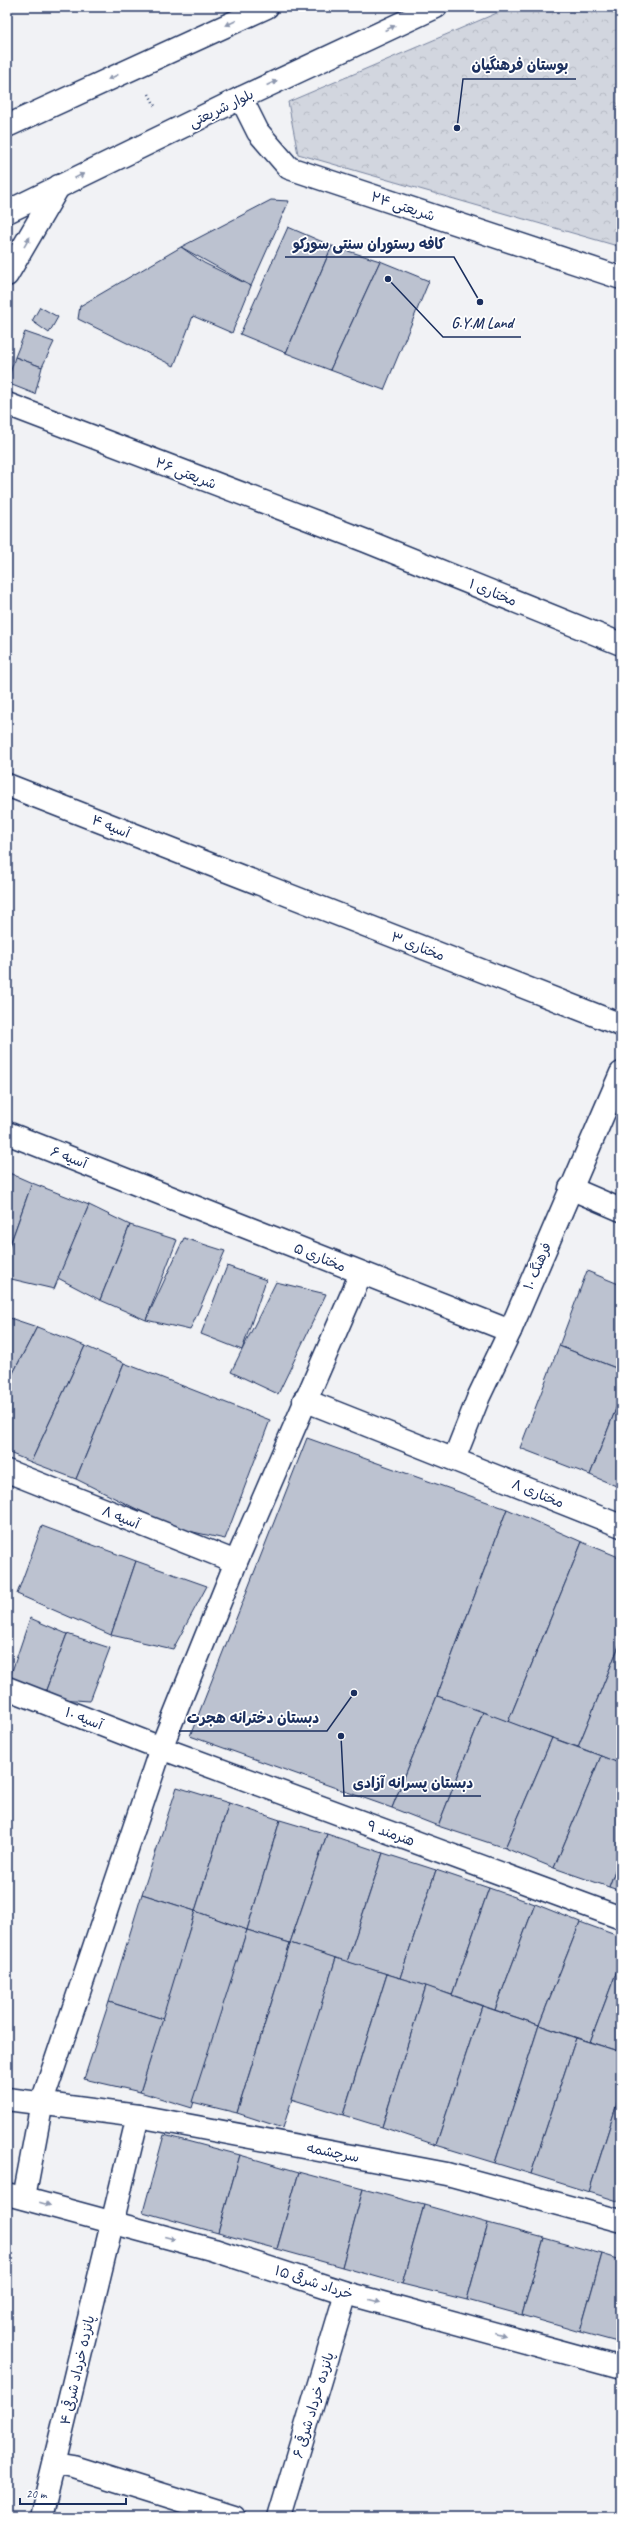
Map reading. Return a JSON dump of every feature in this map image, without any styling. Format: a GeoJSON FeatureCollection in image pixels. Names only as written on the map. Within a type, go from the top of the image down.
{"type":"FeatureCollection","features":[{"type":"Feature","properties":{"kind":"street","name":"بلوار شریعتی"},"geometry":{"type":"LineString","coordinates":[[7,212],[241,98],[436,7]]}},
{"type":"Feature","properties":{"kind":"street"},"geometry":{"type":"LineString","coordinates":[[7,126],[262,8]]}},
{"type":"Feature","properties":{"kind":"street","name":"شریعتی ۲۴"},"geometry":{"type":"LineString","coordinates":[[241,98],[258,132],[289,168],[621,278]]}},
{"type":"Feature","properties":{"kind":"street"},"geometry":{"type":"LineString","coordinates":[[7,275],[59,186]]}},
{"type":"Feature","properties":{"kind":"street","name":"شریعتی ۲۶"},"geometry":{"type":"LineString","coordinates":[[7,404],[366,541]]}},
{"type":"Feature","properties":{"kind":"street","name":"مختاری ۱"},"geometry":{"type":"LineString","coordinates":[[366,541],[621,644]]}},
{"type":"Feature","properties":{"kind":"street","name":"آسیه ۴"},"geometry":{"type":"LineString","coordinates":[[7,785],[215,867]]}},
{"type":"Feature","properties":{"kind":"street","name":"مختاری ۳"},"geometry":{"type":"LineString","coordinates":[[215,867],[621,1025]]}},
{"type":"Feature","properties":{"kind":"street","name":"فرهنگ ۱۰"},"geometry":{"type":"LineString","coordinates":[[454,1459],[479,1396],[510,1331],[570,1188],[621,1073]]}},
{"type":"Feature","properties":{"kind":"street","name":"آسیه ۶"},"geometry":{"type":"LineString","coordinates":[[7,1133],[131,1182]]}},
{"type":"Feature","properties":{"kind":"street","name":"مختاری ۵"},"geometry":{"type":"LineString","coordinates":[[131,1182],[510,1331]]}},
{"type":"Feature","properties":{"kind":"street"},"geometry":{"type":"LineString","coordinates":[[570,1188],[621,1210]]}},
{"type":"Feature","properties":{"kind":"street"},"geometry":{"type":"LineString","coordinates":[[16,2196],[42,2102],[161,1748],[236,1562],[304,1400],[361,1273]]}},
{"type":"Feature","properties":{"kind":"street","name":"مختاری ۸"},"geometry":{"type":"LineString","coordinates":[[304,1400],[621,1526]]}},
{"type":"Feature","properties":{"kind":"street","name":"آسیه ۸"},"geometry":{"type":"LineString","coordinates":[[7,1471],[236,1562]]}},
{"type":"Feature","properties":{"kind":"street","name":"آسیه ۱۰"},"geometry":{"type":"LineString","coordinates":[[7,1688],[161,1748]]}},
{"type":"Feature","properties":{"kind":"street","name":"هنرمند ۹"},"geometry":{"type":"LineString","coordinates":[[161,1748],[621,1918]]}},
{"type":"Feature","properties":{"kind":"street"},"geometry":{"type":"LineString","coordinates":[[7,2099],[42,2102]]}},
{"type":"Feature","properties":{"kind":"street","name":"سرچشمه"},"geometry":{"type":"LineString","coordinates":[[42,2102],[138,2116],[446,2174],[621,2221]]}},
{"type":"Feature","properties":{"kind":"street","name":"پانزده خرداد شرقی ۴"},"geometry":{"type":"LineString","coordinates":[[41,2517],[55,2464],[111,2222],[138,2116]]}},
{"type":"Feature","properties":{"kind":"street","name":"۱۵ خرداد شرقی"},"geometry":{"type":"LineString","coordinates":[[16,2196],[214,2250],[346,2293],[621,2368]]}},
{"type":"Feature","properties":{"kind":"street","name":"پانزده خرداد شرقی ۶"},"geometry":{"type":"LineString","coordinates":[[279,2517],[346,2293]]}},
{"type":"Feature","properties":{"kind":"street"},"geometry":{"type":"LineString","coordinates":[[55,2464],[74,2467],[234,2517]]}},
{"type":"Feature","properties":{"kind":"path"},"geometry":{"type":"LineString","coordinates":[[136,67],[170,132]]}},
{"type":"Feature","properties":{"kind":"green space"},"geometry":{"type":"Polygon","coordinates":[[[511,7],[621,7],[621,247],[298,154],[288,102],[511,7]]]}},
{"type":"Feature","properties":{"kind":"building"},"geometry":{"type":"Polygon","coordinates":[[[271,200],[289,201],[251,286],[181,247],[271,200]]]}},
{"type":"Feature","properties":{"kind":"building"},"geometry":{"type":"Polygon","coordinates":[[[288,227],[332,246],[286,353],[240,334],[288,227]]]}},
{"type":"Feature","properties":{"kind":"building"},"geometry":{"type":"Polygon","coordinates":[[[332,246],[380,261],[330,370],[286,353],[332,246]]]}},
{"type":"Feature","properties":{"kind":"building"},"geometry":{"type":"Polygon","coordinates":[[[181,247],[204,263],[251,286],[232,333],[193,316],[174,366],[78,319],[80,306],[181,247]]]}},
{"type":"Feature","properties":{"kind":"building"},"geometry":{"type":"Polygon","coordinates":[[[380,261],[429,281],[384,390],[330,370],[380,261]]]}},
{"type":"Feature","properties":{"kind":"building"},"geometry":{"type":"Polygon","coordinates":[[[40,307],[58,317],[49,333],[32,321],[40,307]]]}},
{"type":"Feature","properties":{"kind":"building"},"geometry":{"type":"Polygon","coordinates":[[[25,332],[54,342],[42,367],[15,357],[25,332]]]}},
{"type":"Feature","properties":{"kind":"building"},"geometry":{"type":"Polygon","coordinates":[[[15,357],[42,367],[35,394],[7,383],[15,357]]]}},
{"type":"Feature","properties":{"kind":"building"},"geometry":{"type":"Polygon","coordinates":[[[7,1172],[32,1183],[7,1253],[7,1172]]]}},
{"type":"Feature","properties":{"kind":"building"},"geometry":{"type":"Polygon","coordinates":[[[32,1183],[89,1205],[54,1289],[7,1278],[7,1253],[32,1183]]]}},
{"type":"Feature","properties":{"kind":"building"},"geometry":{"type":"Polygon","coordinates":[[[89,1205],[130,1225],[100,1300],[58,1278],[89,1205]]]}},
{"type":"Feature","properties":{"kind":"building"},"geometry":{"type":"Polygon","coordinates":[[[130,1225],[177,1240],[146,1320],[100,1300],[130,1225]]]}},
{"type":"Feature","properties":{"kind":"building"},"geometry":{"type":"Polygon","coordinates":[[[184,1238],[225,1251],[190,1330],[146,1320],[184,1238]]]}},
{"type":"Feature","properties":{"kind":"building"},"geometry":{"type":"Polygon","coordinates":[[[227,1266],[266,1280],[242,1350],[201,1334],[227,1266]]]}},
{"type":"Feature","properties":{"kind":"building"},"geometry":{"type":"Polygon","coordinates":[[[587,1271],[621,1285],[621,1370],[559,1346],[587,1271]]]}},
{"type":"Feature","properties":{"kind":"building"},"geometry":{"type":"Polygon","coordinates":[[[276,1282],[326,1294],[278,1394],[231,1372],[276,1282]]]}},
{"type":"Feature","properties":{"kind":"building"},"geometry":{"type":"Polygon","coordinates":[[[7,1317],[37,1327],[7,1385],[7,1317]]]}},
{"type":"Feature","properties":{"kind":"building"},"geometry":{"type":"Polygon","coordinates":[[[37,1327],[85,1346],[31,1462],[7,1452],[7,1385],[37,1327]]]}},
{"type":"Feature","properties":{"kind":"building"},"geometry":{"type":"Polygon","coordinates":[[[85,1346],[124,1363],[76,1479],[31,1462],[85,1346]]]}},
{"type":"Feature","properties":{"kind":"building"},"geometry":{"type":"Polygon","coordinates":[[[559,1346],[621,1370],[621,1396],[590,1475],[520,1448],[559,1346]]]}},
{"type":"Feature","properties":{"kind":"building"},"geometry":{"type":"Polygon","coordinates":[[[124,1363],[270,1420],[225,1539],[175,1528],[76,1479],[124,1363]]]}},
{"type":"Feature","properties":{"kind":"building"},"geometry":{"type":"Polygon","coordinates":[[[621,1396],[621,1488],[590,1475],[621,1396]]]}},
{"type":"Feature","properties":{"kind":"building"},"geometry":{"type":"Polygon","coordinates":[[[307,1438],[507,1509],[437,1696],[392,1808],[190,1736],[307,1438]]]}},
{"type":"Feature","properties":{"kind":"building"},"geometry":{"type":"Polygon","coordinates":[[[507,1509],[582,1542],[508,1722],[437,1696],[507,1509]]]}},
{"type":"Feature","properties":{"kind":"building"},"geometry":{"type":"Polygon","coordinates":[[[42,1526],[136,1561],[111,1635],[17,1594],[42,1526]]]}},
{"type":"Feature","properties":{"kind":"building"},"geometry":{"type":"Polygon","coordinates":[[[582,1542],[621,1558],[621,1641],[578,1747],[508,1722],[582,1542]]]}},
{"type":"Feature","properties":{"kind":"building"},"geometry":{"type":"Polygon","coordinates":[[[136,1561],[207,1586],[173,1649],[111,1635],[136,1561]]]}},
{"type":"Feature","properties":{"kind":"building"},"geometry":{"type":"Polygon","coordinates":[[[30,1618],[67,1634],[43,1698],[8,1683],[30,1618]]]}},
{"type":"Feature","properties":{"kind":"building"},"geometry":{"type":"Polygon","coordinates":[[[67,1634],[110,1648],[90,1701],[43,1698],[67,1634]]]}},
{"type":"Feature","properties":{"kind":"building"},"geometry":{"type":"Polygon","coordinates":[[[621,1641],[621,1764],[578,1747],[621,1641]]]}},
{"type":"Feature","properties":{"kind":"building"},"geometry":{"type":"Polygon","coordinates":[[[437,1696],[483,1712],[438,1826],[392,1808],[437,1696]]]}},
{"type":"Feature","properties":{"kind":"building"},"geometry":{"type":"Polygon","coordinates":[[[483,1712],[552,1738],[505,1848],[438,1826],[483,1712]]]}},
{"type":"Feature","properties":{"kind":"building"},"geometry":{"type":"Polygon","coordinates":[[[552,1738],[601,1756],[554,1868],[505,1848],[552,1738]]]}},
{"type":"Feature","properties":{"kind":"building"},"geometry":{"type":"Polygon","coordinates":[[[601,1756],[621,1764],[621,1854],[609,1887],[554,1868],[601,1756]]]}},
{"type":"Feature","properties":{"kind":"building"},"geometry":{"type":"Polygon","coordinates":[[[177,1787],[229,1803],[195,1911],[142,1894],[177,1787]]]}},
{"type":"Feature","properties":{"kind":"building"},"geometry":{"type":"Polygon","coordinates":[[[229,1803],[280,1820],[247,1930],[195,1911],[229,1803]]]}},
{"type":"Feature","properties":{"kind":"building"},"geometry":{"type":"Polygon","coordinates":[[[280,1820],[327,1834],[290,1943],[247,1930],[280,1820]]]}},
{"type":"Feature","properties":{"kind":"building"},"geometry":{"type":"Polygon","coordinates":[[[327,1834],[383,1853],[347,1962],[290,1943],[327,1834]]]}},
{"type":"Feature","properties":{"kind":"building"},"geometry":{"type":"Polygon","coordinates":[[[383,1853],[436,1870],[400,1978],[347,1962],[383,1853]]]}},
{"type":"Feature","properties":{"kind":"building"},"geometry":{"type":"Polygon","coordinates":[[[621,1854],[621,1891],[609,1887],[621,1854]]]}},
{"type":"Feature","properties":{"kind":"building"},"geometry":{"type":"Polygon","coordinates":[[[436,1870],[489,1888],[452,1995],[400,1978],[436,1870]]]}},
{"type":"Feature","properties":{"kind":"building"},"geometry":{"type":"Polygon","coordinates":[[[489,1888],[535,1904],[495,2010],[452,1995],[489,1888]]]}},
{"type":"Feature","properties":{"kind":"building"},"geometry":{"type":"Polygon","coordinates":[[[142,1894],[195,1911],[163,2019],[109,2002],[142,1894]]]}},
{"type":"Feature","properties":{"kind":"building"},"geometry":{"type":"Polygon","coordinates":[[[535,1904],[580,1922],[539,2025],[495,2010],[535,1904]]]}},
{"type":"Feature","properties":{"kind":"building"},"geometry":{"type":"Polygon","coordinates":[[[195,1911],[247,1930],[192,2108],[140,2092],[195,1911]]]}},
{"type":"Feature","properties":{"kind":"building"},"geometry":{"type":"Polygon","coordinates":[[[580,1922],[621,1937],[621,1960],[590,2042],[539,2025],[580,1922]]]}},
{"type":"Feature","properties":{"kind":"building"},"geometry":{"type":"Polygon","coordinates":[[[247,1930],[290,1943],[237,2113],[192,2102],[247,1930]]]}},
{"type":"Feature","properties":{"kind":"building"},"geometry":{"type":"Polygon","coordinates":[[[290,1943],[336,1958],[283,2128],[237,2113],[290,1943]]]}},
{"type":"Feature","properties":{"kind":"building"},"geometry":{"type":"Polygon","coordinates":[[[336,1958],[387,1974],[343,2115],[291,2099],[336,1958]]]}},
{"type":"Feature","properties":{"kind":"building"},"geometry":{"type":"Polygon","coordinates":[[[621,1960],[621,2052],[590,2042],[621,1960]]]}},
{"type":"Feature","properties":{"kind":"building"},"geometry":{"type":"Polygon","coordinates":[[[387,1974],[426,1986],[382,2127],[343,2115],[387,1974]]]}},
{"type":"Feature","properties":{"kind":"building"},"geometry":{"type":"Polygon","coordinates":[[[426,1986],[482,2006],[436,2145],[382,2127],[426,1986]]]}},
{"type":"Feature","properties":{"kind":"building"},"geometry":{"type":"Polygon","coordinates":[[[109,2002],[163,2019],[140,2092],[84,2079],[109,2002]]]}},
{"type":"Feature","properties":{"kind":"building"},"geometry":{"type":"Polygon","coordinates":[[[482,2006],[539,2025],[495,2163],[436,2145],[482,2006]]]}},
{"type":"Feature","properties":{"kind":"building"},"geometry":{"type":"Polygon","coordinates":[[[539,2025],[576,2038],[531,2174],[495,2163],[539,2025]]]}},
{"type":"Feature","properties":{"kind":"building"},"geometry":{"type":"Polygon","coordinates":[[[576,2038],[621,2052],[621,2091],[589,2192],[531,2174],[576,2038]]]}},
{"type":"Feature","properties":{"kind":"building"},"geometry":{"type":"Polygon","coordinates":[[[621,2091],[621,2202],[589,2192],[621,2091]]]}},
{"type":"Feature","properties":{"kind":"building"},"geometry":{"type":"Polygon","coordinates":[[[164,2135],[240,2155],[218,2233],[143,2212],[164,2135]]]}},
{"type":"Feature","properties":{"kind":"building"},"geometry":{"type":"Polygon","coordinates":[[[240,2155],[299,2172],[277,2249],[218,2233],[240,2155]]]}},
{"type":"Feature","properties":{"kind":"building"},"geometry":{"type":"Polygon","coordinates":[[[299,2172],[363,2189],[342,2267],[277,2249],[299,2172]]]}},
{"type":"Feature","properties":{"kind":"building"},"geometry":{"type":"Polygon","coordinates":[[[363,2189],[424,2205],[402,2284],[342,2267],[363,2189]]]}},
{"type":"Feature","properties":{"kind":"building"},"geometry":{"type":"Polygon","coordinates":[[[424,2205],[488,2223],[467,2300],[402,2284],[424,2205]]]}},
{"type":"Feature","properties":{"kind":"building"},"geometry":{"type":"Polygon","coordinates":[[[488,2223],[544,2238],[522,2315],[467,2300],[488,2223]]]}},
{"type":"Feature","properties":{"kind":"building"},"geometry":{"type":"Polygon","coordinates":[[[544,2238],[602,2254],[580,2332],[522,2315],[544,2238]]]}},
{"type":"Feature","properties":{"kind":"building"},"geometry":{"type":"Polygon","coordinates":[[[602,2254],[621,2260],[621,2343],[580,2332],[602,2254]]]}},
{"type":"Feature","properties":{"kind":"place","name":"بوستان فرهنگیان"},"geometry":{"type":"Point","coordinates":[457,128]}},
{"type":"Feature","properties":{"kind":"place","name":"G.Y.M Land"},"geometry":{"type":"Point","coordinates":[388,279]}},
{"type":"Feature","properties":{"kind":"place","name":"کافه رستوران سنتی سورکو"},"geometry":{"type":"Point","coordinates":[480,302]}},
{"type":"Feature","properties":{"kind":"place","name":"دبستان دخترانه هجرت"},"geometry":{"type":"Point","coordinates":[354,1693]}},
{"type":"Feature","properties":{"kind":"place","name":"دبستان پسرانه آزادی"},"geometry":{"type":"Point","coordinates":[341,1736]}}]}
